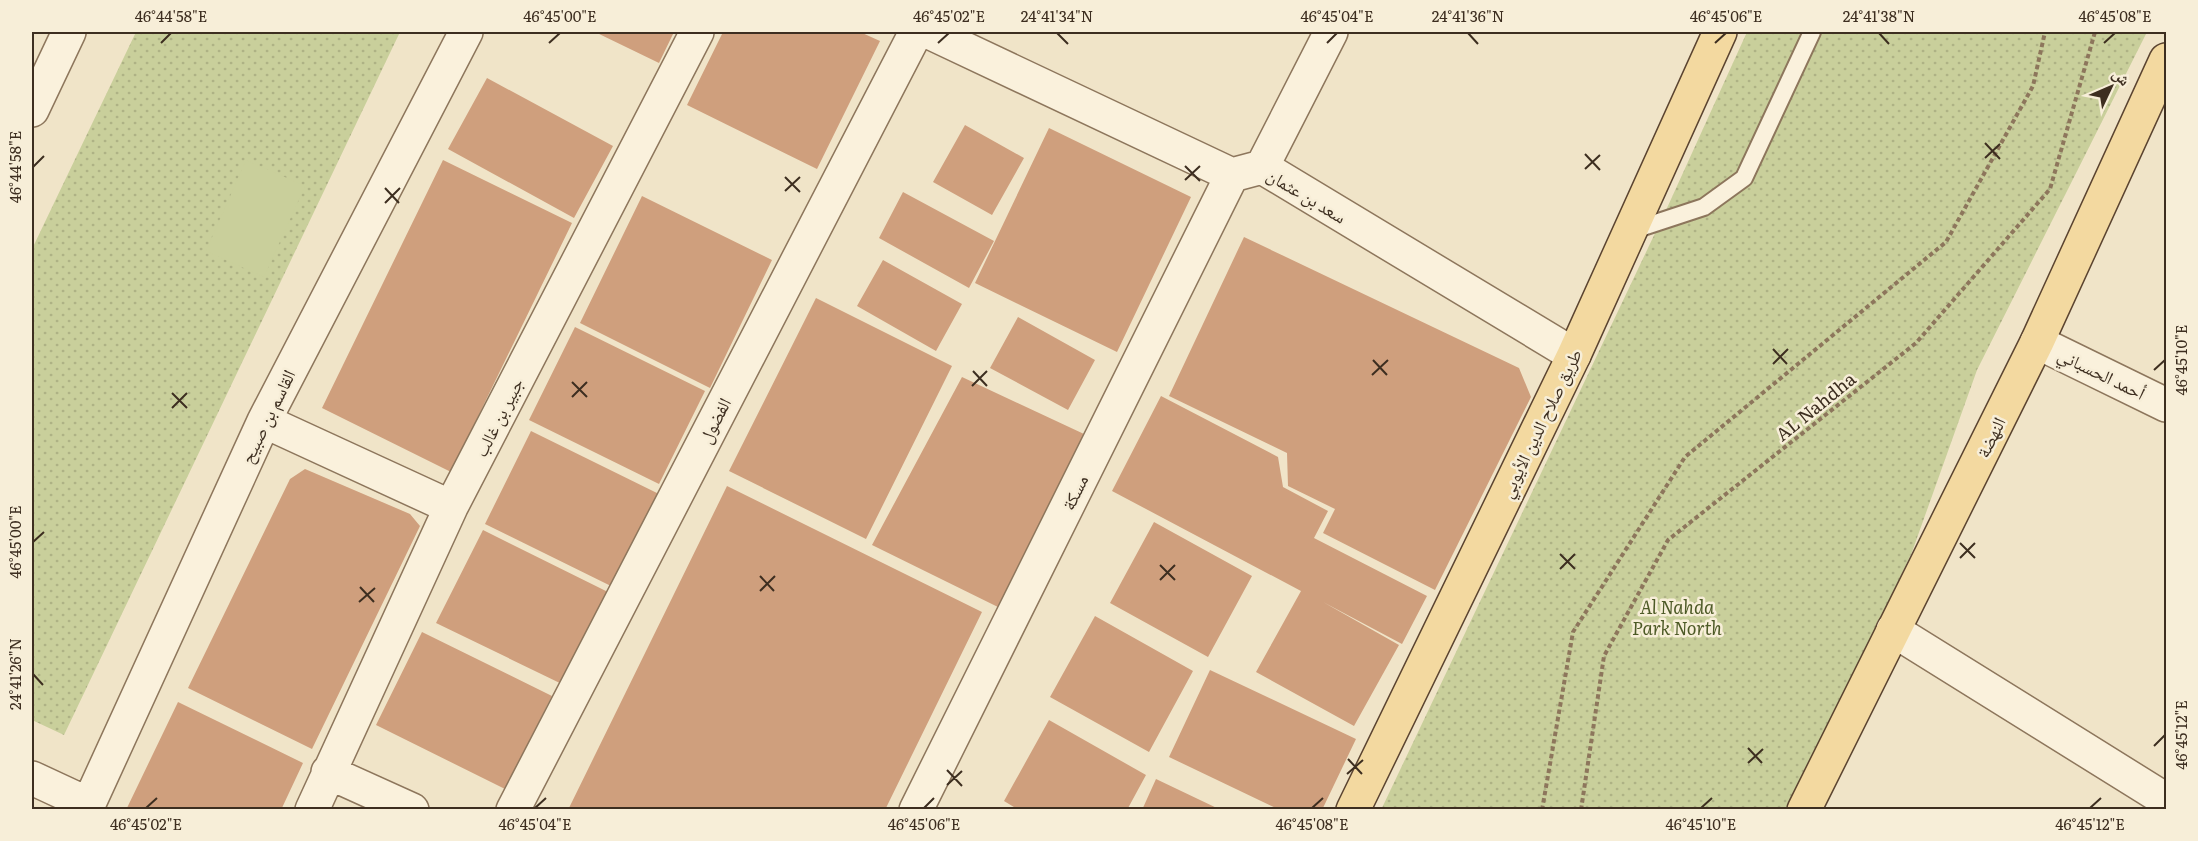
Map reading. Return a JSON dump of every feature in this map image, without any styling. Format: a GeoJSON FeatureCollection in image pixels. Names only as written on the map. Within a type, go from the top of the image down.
{"type":"FeatureCollection","features":[{"type":"Feature","properties":{"kind":"main road","name":"طريق صلاح الدين الأيوبي"},"geometry":{"type":"LineString","coordinates":[[1353,810],[1574,355],[1720,32]]}},
{"type":"Feature","properties":{"kind":"main road","name":"النهضة"},"geometry":{"type":"LineString","coordinates":[[1804,810],[2037,342],[2166,60]]}},
{"type":"Feature","properties":{"kind":"street"},"geometry":{"type":"LineString","coordinates":[[32,110],[69,32]]}},
{"type":"Feature","properties":{"kind":"street","name":"القاسم بن صبيح"},"geometry":{"type":"LineString","coordinates":[[87,807],[264,420],[466,32]]}},
{"type":"Feature","properties":{"kind":"street","name":"جبير بن غالب"},"geometry":{"type":"LineString","coordinates":[[312,810],[451,507],[697,32]]}},
{"type":"Feature","properties":{"kind":"street","name":"الفضول"},"geometry":{"type":"LineString","coordinates":[[513,810],[916,32]]}},
{"type":"Feature","properties":{"kind":"street","name":"سعد بن عثمان"},"geometry":{"type":"LineString","coordinates":[[929,32],[1247,171],[1574,355]]}},
{"type":"Feature","properties":{"kind":"street","name":"مسكة"},"geometry":{"type":"LineString","coordinates":[[916,810],[1247,171],[1331,32]]}},
{"type":"Feature","properties":{"kind":"street","name":"أحمد الحسباني"},"geometry":{"type":"LineString","coordinates":[[2037,342],[2166,405]]}},
{"type":"Feature","properties":{"kind":"street"},"geometry":{"type":"LineString","coordinates":[[264,420],[451,507]]}},
{"type":"Feature","properties":{"kind":"street"},"geometry":{"type":"LineString","coordinates":[[1893,630],[2166,800]]}},
{"type":"Feature","properties":{"kind":"street"},"geometry":{"type":"LineString","coordinates":[[328,772],[412,810]]}},
{"type":"Feature","properties":{"kind":"street"},"geometry":{"type":"LineString","coordinates":[[32,778],[87,807]]}},
{"type":"Feature","properties":{"kind":"lane"},"geometry":{"type":"LineString","coordinates":[[1629,232],[1704,207],[1744,178],[1812,32]]}},
{"type":"Feature","properties":{"kind":"path"},"geometry":{"type":"LineString","coordinates":[[1542,810],[1573,632],[1685,457],[1946,242],[2033,86],[2045,32]]}},
{"type":"Feature","properties":{"kind":"path","name":"AL Nahdha"},"geometry":{"type":"LineString","coordinates":[[1581,810],[1604,656],[1668,540],[1916,342],[2050,189],[2095,32]]}},
{"type":"Feature","properties":{"kind":"green space"},"geometry":{"type":"Polygon","coordinates":[[[136,32],[400,32],[64,735],[32,720],[32,249],[136,32]]]}},
{"type":"Feature","properties":{"kind":"green space","name":"Al Nahda Park North"},"geometry":{"type":"Polygon","coordinates":[[[1747,32],[2147,32],[1977,370],[1912,552],[1791,809],[1381,810],[1667,208],[1747,32]]]}},
{"type":"Feature","properties":{"kind":"green space"},"geometry":{"type":"Polygon","coordinates":[[[246,160],[305,186],[264,277],[206,251],[246,160]]]}},
{"type":"Feature","properties":{"kind":"building"},"geometry":{"type":"Polygon","coordinates":[[[595,32],[674,32],[659,63],[595,32]]]}},
{"type":"Feature","properties":{"kind":"building"},"geometry":{"type":"Polygon","coordinates":[[[723,32],[860,32],[880,41],[817,169],[687,105],[723,32]]]}},
{"type":"Feature","properties":{"kind":"building"},"geometry":{"type":"Polygon","coordinates":[[[487,78],[613,146],[574,218],[448,149],[487,78]]]}},
{"type":"Feature","properties":{"kind":"building"},"geometry":{"type":"Polygon","coordinates":[[[965,125],[1024,158],[992,215],[933,182],[965,125]]]}},
{"type":"Feature","properties":{"kind":"building"},"geometry":{"type":"Polygon","coordinates":[[[1049,128],[1191,197],[1117,352],[975,283],[1049,128]]]}},
{"type":"Feature","properties":{"kind":"building"},"geometry":{"type":"Polygon","coordinates":[[[443,160],[572,223],[451,472],[322,408],[443,160]]]}},
{"type":"Feature","properties":{"kind":"building"},"geometry":{"type":"Polygon","coordinates":[[[903,192],[994,241],[969,288],[879,238],[903,192]]]}},
{"type":"Feature","properties":{"kind":"building"},"geometry":{"type":"Polygon","coordinates":[[[642,196],[772,260],[710,388],[580,323],[642,196]]]}},
{"type":"Feature","properties":{"kind":"building"},"geometry":{"type":"Polygon","coordinates":[[[1244,237],[1519,368],[1531,397],[1435,590],[1323,533],[1335,509],[1288,486],[1287,453],[1169,396],[1244,237]]]}},
{"type":"Feature","properties":{"kind":"building"},"geometry":{"type":"Polygon","coordinates":[[[883,260],[962,304],[936,351],[857,306],[883,260]]]}},
{"type":"Feature","properties":{"kind":"building"},"geometry":{"type":"Polygon","coordinates":[[[816,298],[952,366],[866,539],[729,471],[816,298]]]}},
{"type":"Feature","properties":{"kind":"building"},"geometry":{"type":"Polygon","coordinates":[[[1018,317],[1095,360],[1068,410],[990,368],[1018,317]]]}},
{"type":"Feature","properties":{"kind":"building"},"geometry":{"type":"Polygon","coordinates":[[[575,327],[705,391],[659,484],[529,420],[575,327]]]}},
{"type":"Feature","properties":{"kind":"building"},"geometry":{"type":"Polygon","coordinates":[[[962,377],[1084,434],[1002,609],[872,545],[962,377]]]}},
{"type":"Feature","properties":{"kind":"building"},"geometry":{"type":"Polygon","coordinates":[[[1161,396],[1278,457],[1283,487],[1328,511],[1314,538],[1427,596],[1402,644],[1323,602],[1399,645],[1354,726],[1256,672],[1301,591],[1112,491],[1161,396]]]}},
{"type":"Feature","properties":{"kind":"building"},"geometry":{"type":"Polygon","coordinates":[[[531,431],[661,495],[615,588],[485,524],[531,431]]]}},
{"type":"Feature","properties":{"kind":"building"},"geometry":{"type":"Polygon","coordinates":[[[305,469],[410,514],[420,526],[312,749],[188,688],[290,479],[305,469]]]}},
{"type":"Feature","properties":{"kind":"building"},"geometry":{"type":"Polygon","coordinates":[[[727,486],[982,612],[885,810],[568,810],[727,486]]]}},
{"type":"Feature","properties":{"kind":"building"},"geometry":{"type":"Polygon","coordinates":[[[1154,522],[1252,576],[1208,657],[1110,603],[1154,522]]]}},
{"type":"Feature","properties":{"kind":"building"},"geometry":{"type":"Polygon","coordinates":[[[483,530],[612,594],[566,686],[436,623],[483,530]]]}},
{"type":"Feature","properties":{"kind":"building"},"geometry":{"type":"Polygon","coordinates":[[[1095,616],[1193,671],[1149,752],[1050,697],[1095,616]]]}},
{"type":"Feature","properties":{"kind":"building"},"geometry":{"type":"Polygon","coordinates":[[[422,632],[552,696],[505,789],[376,725],[422,632]]]}},
{"type":"Feature","properties":{"kind":"building"},"geometry":{"type":"Polygon","coordinates":[[[1210,670],[1356,739],[1322,810],[1280,810],[1169,757],[1210,670]]]}},
{"type":"Feature","properties":{"kind":"building"},"geometry":{"type":"Polygon","coordinates":[[[178,702],[303,763],[281,810],[126,810],[178,702]]]}},
{"type":"Feature","properties":{"kind":"building"},"geometry":{"type":"Polygon","coordinates":[[[1049,720],[1146,775],[1127,810],[1019,810],[1004,801],[1049,720]]]}},
{"type":"Feature","properties":{"kind":"building"},"geometry":{"type":"Polygon","coordinates":[[[1156,779],[1221,810],[1142,810],[1156,779]]]}}]}
